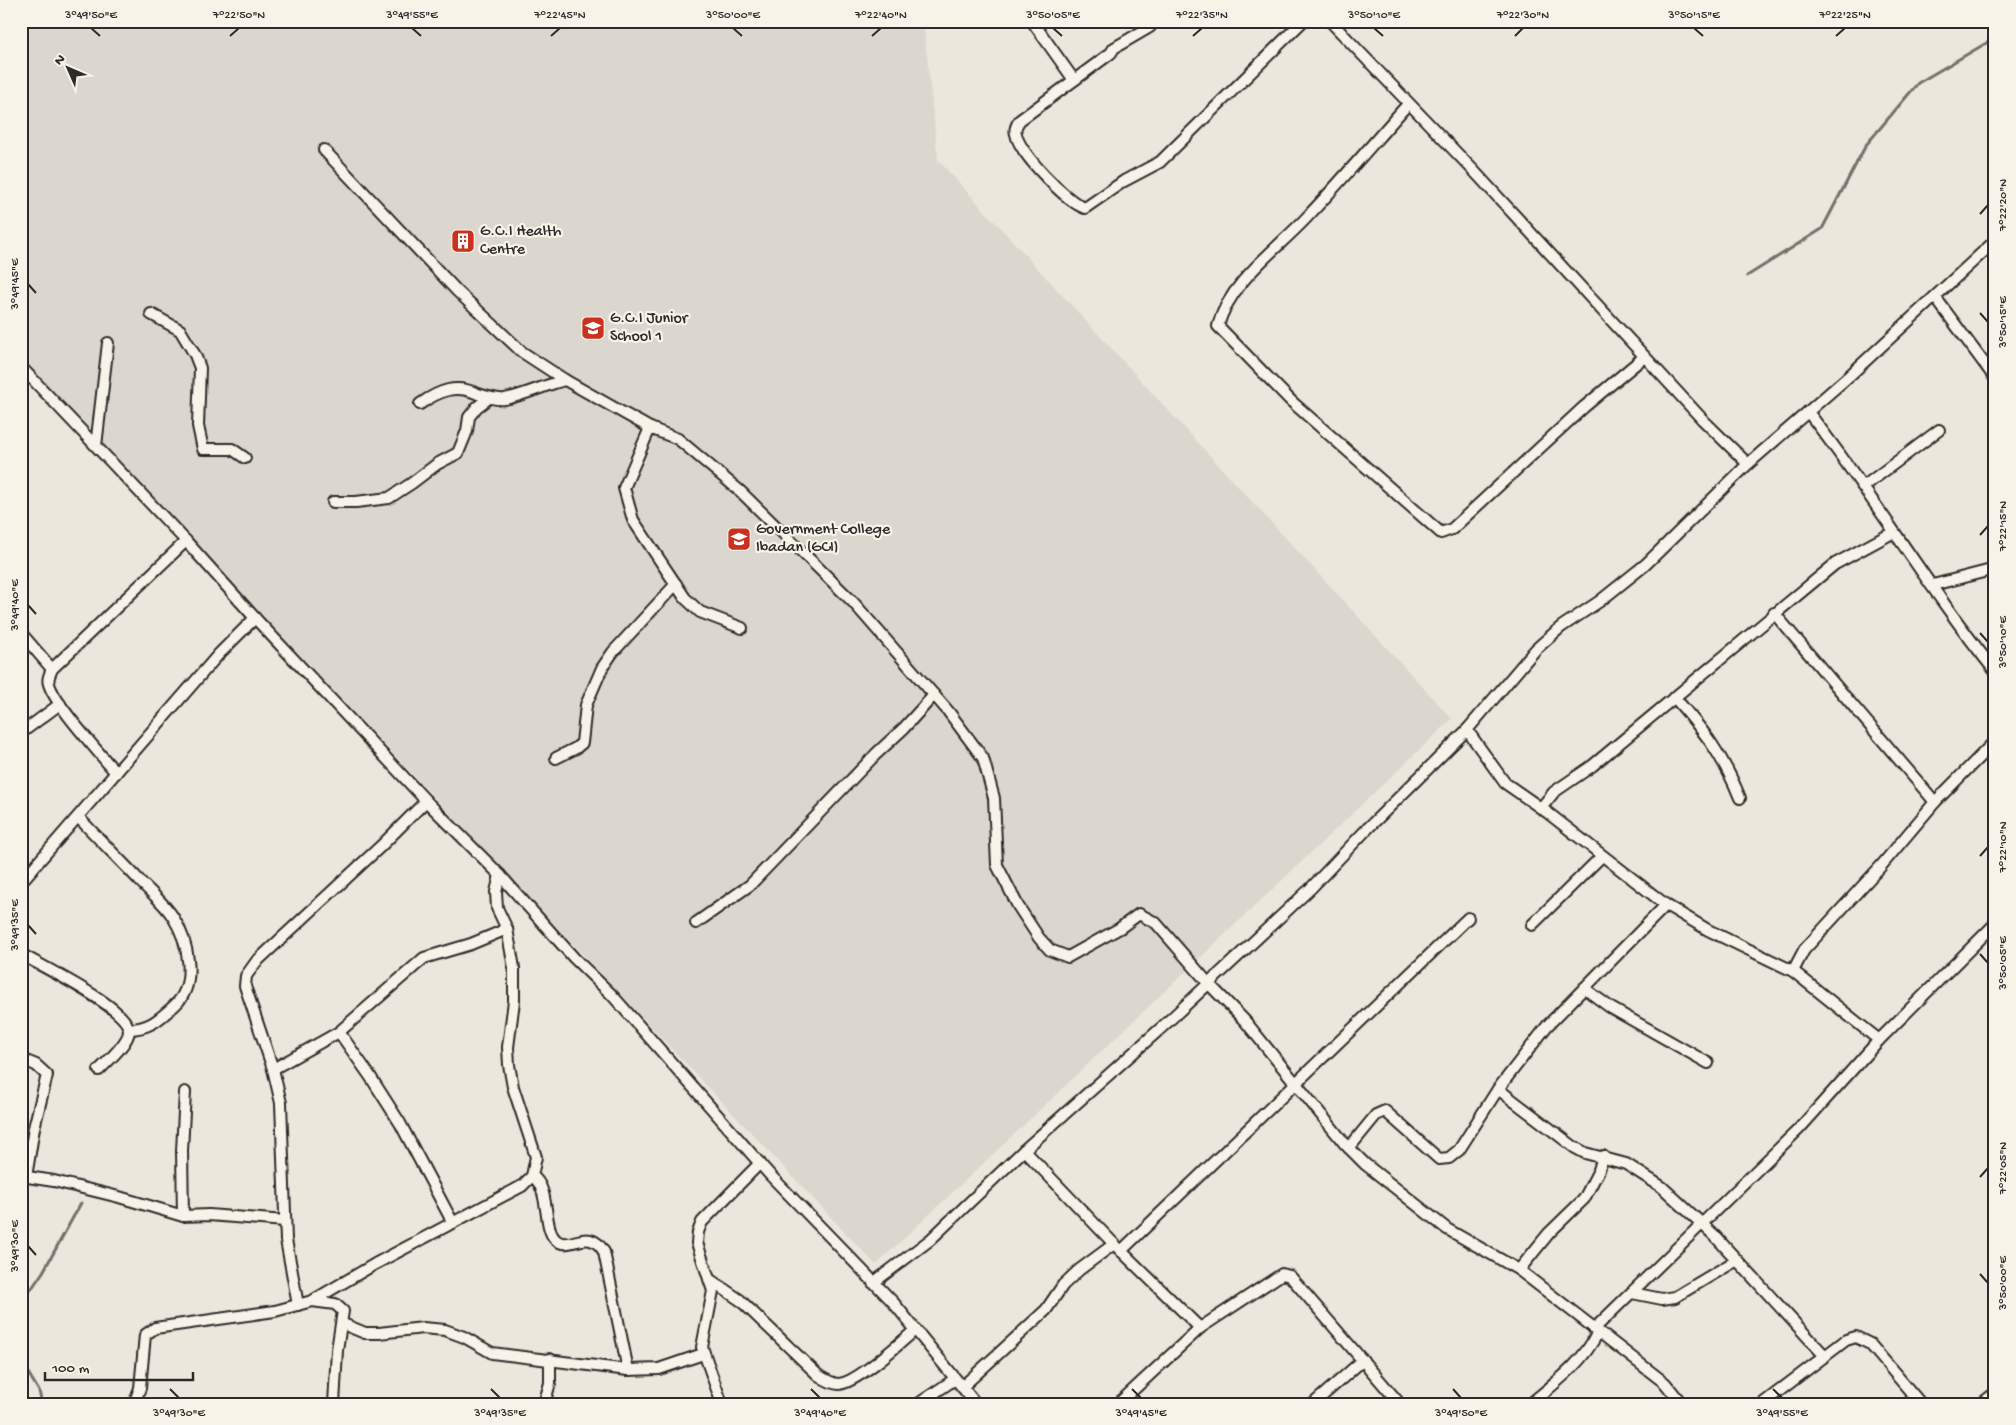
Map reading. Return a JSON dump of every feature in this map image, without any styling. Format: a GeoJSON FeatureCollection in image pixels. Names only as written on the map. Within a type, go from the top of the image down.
{"type":"FeatureCollection","features":[{"type":"Feature","properties":{"kind":"street"},"geometry":{"type":"LineString","coordinates":[[1032,21],[1074,80]]}},
{"type":"Feature","properties":{"kind":"street"},"geometry":{"type":"LineString","coordinates":[[1150,27],[1114,48],[1111,53],[1020,120],[1015,133],[1018,141],[1038,168],[1064,196],[1085,208],[1124,181],[1160,162],[1303,21]]}},
{"type":"Feature","properties":{"kind":"street"},"geometry":{"type":"LineString","coordinates":[[1330,21],[1474,171],[1703,420],[1748,464]]}},
{"type":"Feature","properties":{"kind":"street"},"geometry":{"type":"LineString","coordinates":[[1408,104],[1308,216],[1243,281],[1221,314],[1218,326],[1235,345],[1291,401],[1441,534],[1452,530],[1584,407],[1644,357]]}},
{"type":"Feature","properties":{"kind":"street"},"geometry":{"type":"LineString","coordinates":[[324,150],[457,291],[522,352],[565,380],[650,428],[678,439],[740,491],[853,602],[934,694],[983,758],[994,798],[998,865],[1018,906],[1039,938],[1050,950],[1068,957],[1120,928],[1139,914],[1156,923],[1298,1082],[1349,1148],[1365,1164],[1447,1229],[1519,1270],[1665,1383],[1682,1404]]}},
{"type":"Feature","properties":{"kind":"street"},"geometry":{"type":"LineString","coordinates":[[872,1283],[930,1240],[1024,1150],[1209,984],[1311,888],[1366,830],[1467,730],[1536,649],[1561,627],[1645,565],[1748,464],[1808,412],[1995,241]]}},
{"type":"Feature","properties":{"kind":"street"},"geometry":{"type":"LineString","coordinates":[[1935,297],[1995,378]]}},
{"type":"Feature","properties":{"kind":"street"},"geometry":{"type":"LineString","coordinates":[[152,314],[180,330],[196,355],[200,368],[198,426],[203,449],[232,449],[245,458]]}},
{"type":"Feature","properties":{"kind":"street"},"geometry":{"type":"LineString","coordinates":[[96,446],[108,343]]}},
{"type":"Feature","properties":{"kind":"street"},"geometry":{"type":"LineString","coordinates":[[21,367],[186,541],[255,618],[426,800],[500,875],[574,958],[664,1052],[760,1163],[872,1283],[893,1302],[976,1404]]}},
{"type":"Feature","properties":{"kind":"street"},"geometry":{"type":"LineString","coordinates":[[420,404],[434,395],[453,388],[468,390],[489,398],[504,399],[565,380]]}},
{"type":"Feature","properties":{"kind":"street"},"geometry":{"type":"LineString","coordinates":[[333,502],[356,502],[389,498],[437,464],[458,453],[467,431],[469,417],[489,398]]}},
{"type":"Feature","properties":{"kind":"street"},"geometry":{"type":"LineString","coordinates":[[1808,412],[1995,671]]}},
{"type":"Feature","properties":{"kind":"street"},"geometry":{"type":"LineString","coordinates":[[650,428],[624,488],[632,520],[685,598],[700,612],[742,628]]}},
{"type":"Feature","properties":{"kind":"street"},"geometry":{"type":"LineString","coordinates":[[1863,487],[1939,430]]}},
{"type":"Feature","properties":{"kind":"street"},"geometry":{"type":"LineString","coordinates":[[1530,800],[1554,792],[1592,766],[1835,564],[1894,532]]}},
{"type":"Feature","properties":{"kind":"street"},"geometry":{"type":"LineString","coordinates":[[116,773],[60,704],[49,684],[52,669],[186,541]]}},
{"type":"Feature","properties":{"kind":"street"},"geometry":{"type":"LineString","coordinates":[[1933,585],[1995,569]]}},
{"type":"Feature","properties":{"kind":"street"},"geometry":{"type":"LineString","coordinates":[[556,758],[582,743],[586,705],[602,668],[613,652],[676,584]]}},
{"type":"Feature","properties":{"kind":"street"},"geometry":{"type":"LineString","coordinates":[[1774,614],[1935,802]]}},
{"type":"Feature","properties":{"kind":"street"},"geometry":{"type":"LineString","coordinates":[[21,882],[218,655],[255,618]]}},
{"type":"Feature","properties":{"kind":"street"},"geometry":{"type":"LineString","coordinates":[[21,633],[52,669]]}},
{"type":"Feature","properties":{"kind":"street"},"geometry":{"type":"LineString","coordinates":[[696,923],[750,885],[863,767],[904,728],[934,694]]}},
{"type":"Feature","properties":{"kind":"street"},"geometry":{"type":"LineString","coordinates":[[1674,697],[1710,738],[1728,768],[1740,798]]}},
{"type":"Feature","properties":{"kind":"street"},"geometry":{"type":"LineString","coordinates":[[21,733],[60,704]]}},
{"type":"Feature","properties":{"kind":"street"},"geometry":{"type":"LineString","coordinates":[[1467,730],[1505,783],[1541,808],[1666,905],[1708,930],[1793,971],[1879,1040]]}},
{"type":"Feature","properties":{"kind":"street"},"geometry":{"type":"LineString","coordinates":[[1793,971],[1804,950],[1881,866],[1935,802],[1995,741]]}},
{"type":"Feature","properties":{"kind":"street"},"geometry":{"type":"LineString","coordinates":[[1541,808],[1554,792]]}},
{"type":"Feature","properties":{"kind":"street"},"geometry":{"type":"LineString","coordinates":[[298,1305],[286,1240],[283,1120],[273,1069],[245,986],[246,976],[256,962],[277,941],[381,846],[426,800]]}},
{"type":"Feature","properties":{"kind":"street"},"geometry":{"type":"LineString","coordinates":[[78,817],[172,915],[183,938],[188,958],[186,991],[181,999],[153,1024],[143,1029],[129,1030]]}},
{"type":"Feature","properties":{"kind":"street"},"geometry":{"type":"LineString","coordinates":[[1532,925],[1602,856]]}},
{"type":"Feature","properties":{"kind":"street"},"geometry":{"type":"LineString","coordinates":[[312,1301],[318,1296],[522,1186],[532,1176],[536,1157],[513,1087],[509,1065],[508,1047],[514,993],[514,968],[507,929],[497,908],[496,892],[500,875]]}},
{"type":"Feature","properties":{"kind":"street"},"geometry":{"type":"LineString","coordinates":[[1349,1148],[1376,1115],[1385,1111],[1439,1158],[1449,1158],[1459,1150],[1498,1089],[1547,1026],[1666,905]]}},
{"type":"Feature","properties":{"kind":"street"},"geometry":{"type":"LineString","coordinates":[[918,1404],[958,1383],[1046,1310],[1063,1285],[1079,1270],[1118,1248],[1298,1082],[1468,918]]}},
{"type":"Feature","properties":{"kind":"street"},"geometry":{"type":"LineString","coordinates":[[1530,1404],[1568,1372],[1591,1346],[1596,1331],[1632,1293],[1799,1129],[1879,1040],[1995,924]]}},
{"type":"Feature","properties":{"kind":"street"},"geometry":{"type":"LineString","coordinates":[[273,1069],[339,1032],[424,958],[471,944],[507,929]]}},
{"type":"Feature","properties":{"kind":"street"},"geometry":{"type":"LineString","coordinates":[[21,954],[109,1006],[126,1021],[129,1030],[128,1037],[99,1070]]}},
{"type":"Feature","properties":{"kind":"street"},"geometry":{"type":"LineString","coordinates":[[1584,988],[1611,1008],[1708,1063]]}},
{"type":"Feature","properties":{"kind":"street"},"geometry":{"type":"LineString","coordinates":[[339,1032],[400,1123],[453,1223]]}},
{"type":"Feature","properties":{"kind":"street"},"geometry":{"type":"LineString","coordinates":[[21,1059],[36,1065],[47,1076],[24,1177],[119,1197],[183,1216],[209,1215],[285,1221]]}},
{"type":"Feature","properties":{"kind":"street"},"geometry":{"type":"LineString","coordinates":[[1498,1089],[1574,1147],[1585,1153],[1603,1156],[1626,1164],[1662,1187],[1702,1224],[1825,1356]]}},
{"type":"Feature","properties":{"kind":"street"},"geometry":{"type":"LineString","coordinates":[[183,1216],[182,1151],[186,1092]]}},
{"type":"Feature","properties":{"kind":"street"},"geometry":{"type":"LineString","coordinates":[[1024,1150],[1118,1248],[1200,1328]]}},
{"type":"Feature","properties":{"kind":"street"},"geometry":{"type":"LineString","coordinates":[[1519,1270],[1549,1233],[1584,1200],[1599,1170],[1603,1156]]}},
{"type":"Feature","properties":{"kind":"street"},"geometry":{"type":"LineString","coordinates":[[722,1404],[703,1354],[704,1331],[713,1290],[697,1243],[698,1232],[702,1222],[760,1163]]}},
{"type":"Feature","properties":{"kind":"street"},"geometry":{"type":"LineString","coordinates":[[532,1176],[540,1184],[552,1233],[557,1241],[562,1243],[590,1239],[596,1241],[604,1252],[628,1370]]}},
{"type":"Feature","properties":{"kind":"street"},"geometry":{"type":"LineString","coordinates":[[1632,1293],[1662,1299],[1675,1297],[1736,1260]]}},
{"type":"Feature","properties":{"kind":"street"},"geometry":{"type":"LineString","coordinates":[[1118,1404],[1200,1328],[1282,1274],[1290,1276],[1400,1404]]}},
{"type":"Feature","properties":{"kind":"street"},"geometry":{"type":"LineString","coordinates":[[709,1279],[740,1300],[818,1375],[830,1382],[840,1384],[873,1366],[915,1330]]}},
{"type":"Feature","properties":{"kind":"street"},"geometry":{"type":"LineString","coordinates":[[134,1404],[140,1388],[145,1336],[155,1328],[266,1313],[312,1301],[335,1304],[344,1311],[337,1350],[334,1404]]}},
{"type":"Feature","properties":{"kind":"street"},"geometry":{"type":"LineString","coordinates":[[343,1324],[365,1332],[379,1333],[423,1328],[445,1330],[464,1337],[492,1353],[550,1358],[628,1370],[659,1369],[703,1354]]}},
{"type":"Feature","properties":{"kind":"street"},"geometry":{"type":"LineString","coordinates":[[1762,1404],[1846,1340],[1856,1337],[1870,1344],[1921,1404]]}},
{"type":"Feature","properties":{"kind":"street"},"geometry":{"type":"LineString","coordinates":[[544,1404],[550,1383],[550,1358]]}},
{"type":"Feature","properties":{"kind":"street"},"geometry":{"type":"LineString","coordinates":[[1313,1404],[1363,1360]]}},
{"type":"Feature","properties":{"kind":"street"},"geometry":{"type":"LineString","coordinates":[[1981,1404],[1995,1393]]}},
{"type":"Feature","properties":{"kind":"shaded area","name":"Government College Ibadan (GCI)"},"geometry":{"type":"Polygon","coordinates":[[[21,21],[931,21],[924,29],[938,160],[1452,719],[876,1265],[21,360],[21,21]]]}},
{"type":"Feature","properties":{"kind":"waterway"},"geometry":{"type":"LineString","coordinates":[[1747,276],[1822,229],[1866,145],[1918,83],[1995,38]]}},
{"type":"Feature","properties":{"kind":"waterway"},"geometry":{"type":"LineString","coordinates":[[21,1304],[43,1272],[81,1203]]}},
{"type":"Feature","properties":{"kind":"waterway"},"geometry":{"type":"LineString","coordinates":[[21,1361],[39,1391],[42,1404]]}},
{"type":"Feature","properties":{"kind":"place","name":"G.C.I Health Centre"},"geometry":{"type":"Point","coordinates":[463,241]}},
{"type":"Feature","properties":{"kind":"place","name":"G.C.I Junior School 1"},"geometry":{"type":"Point","coordinates":[593,328]}},
{"type":"Feature","properties":{"kind":"place","name":"Government College Ibadan (GCI)"},"geometry":{"type":"Point","coordinates":[739,539]}}]}
